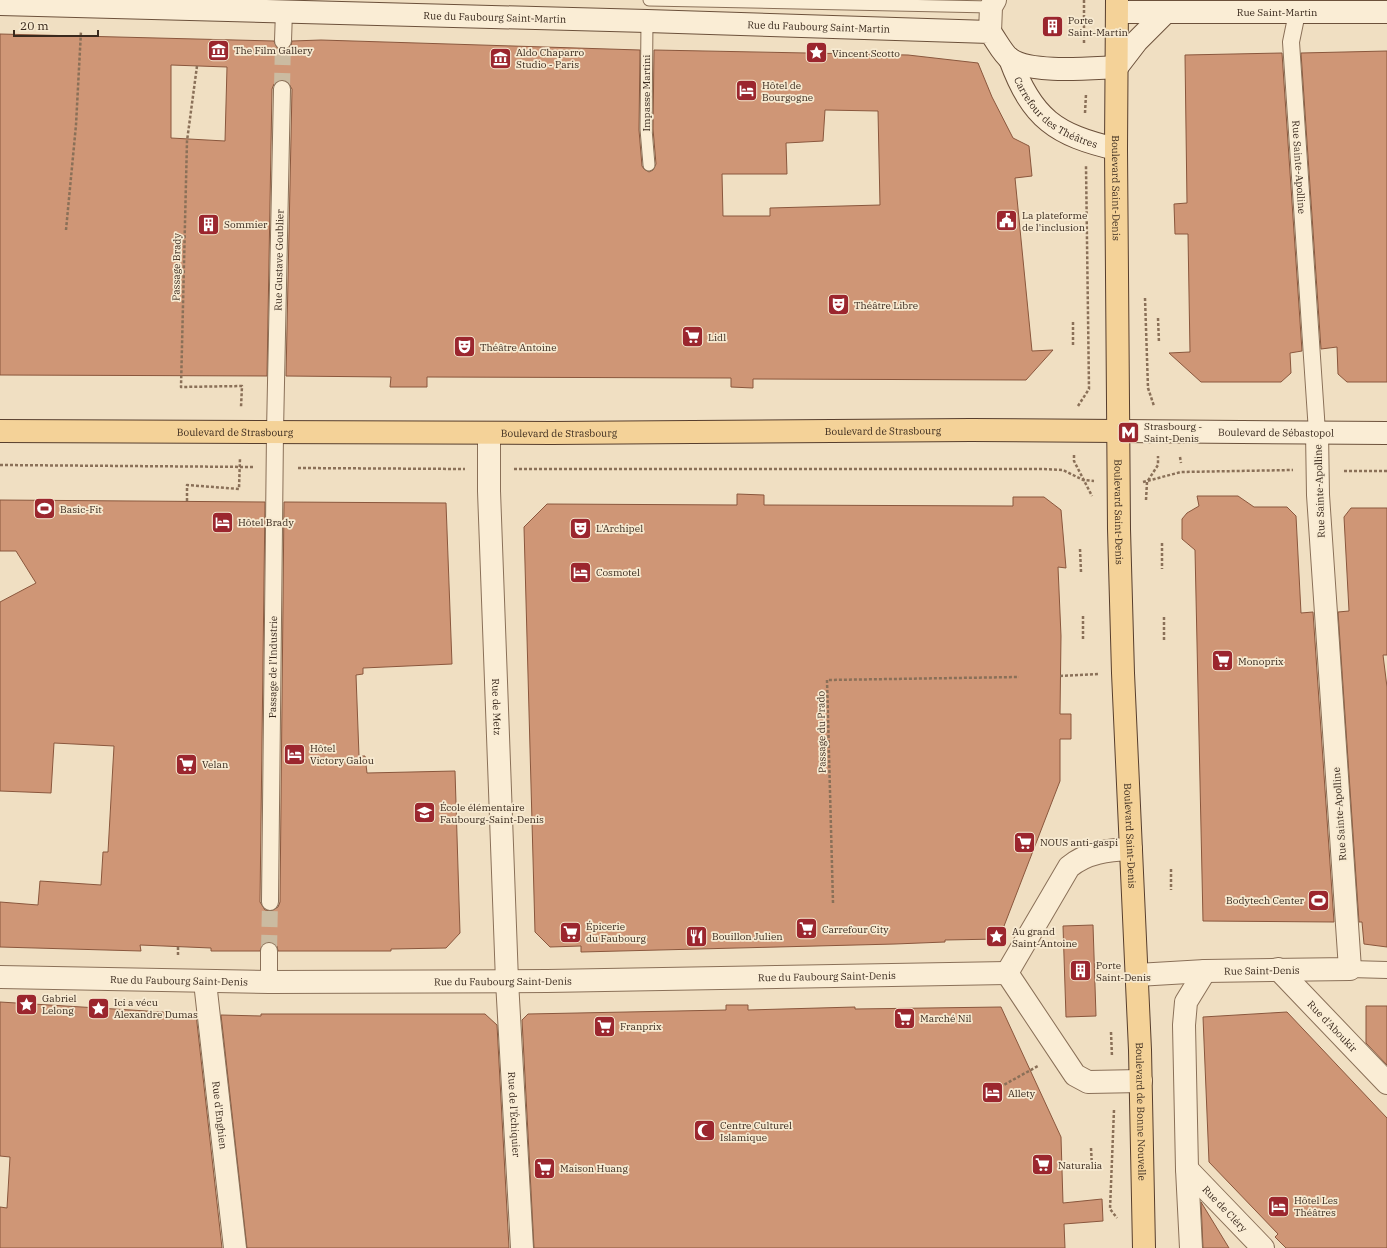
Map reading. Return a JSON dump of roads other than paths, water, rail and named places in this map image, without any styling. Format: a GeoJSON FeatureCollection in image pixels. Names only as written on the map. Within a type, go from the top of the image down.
{"type":"FeatureCollection","features":[{"type":"Feature","properties":{"kind":"main road","name":"Boulevard Saint-Denis"},"geometry":{"type":"LineString","coordinates":[[1117,6],[1116,149],[1118,432],[1123,673],[1137,975]]}},
{"type":"Feature","properties":{"kind":"main road","name":"Boulevard de Strasbourg"},"geometry":{"type":"LineString","coordinates":[[0,431],[489,433],[963,430],[1118,432]]}},
{"type":"Feature","properties":{"kind":"main road","name":"Boulevard de Bonne Nouvelle"},"geometry":{"type":"LineString","coordinates":[[1137,975],[1141,1081],[1144,1248]]}},
{"type":"Feature","properties":{"kind":"street","name":"Rue du Faubourg Saint-Martin"},"geometry":{"type":"LineString","coordinates":[[0,4],[284,11],[648,10],[990,32]]}},
{"type":"Feature","properties":{"kind":"street"},"geometry":{"type":"LineString","coordinates":[[990,32],[993,4]]}},
{"type":"Feature","properties":{"kind":"street","name":"Rue Saint-Martin"},"geometry":{"type":"LineString","coordinates":[[1117,6],[1297,6],[1387,12]]}},
{"type":"Feature","properties":{"kind":"street"},"geometry":{"type":"LineString","coordinates":[[1117,67],[1138,41],[1171,6]]}},
{"type":"Feature","properties":{"kind":"street","name":"Rue Sainte-Apolline"},"geometry":{"type":"LineString","coordinates":[[1297,6],[1291,42],[1316,432],[1317,472],[1350,969]]}},
{"type":"Feature","properties":{"kind":"street"},"geometry":{"type":"LineString","coordinates":[[283,41],[284,11]]}},
{"type":"Feature","properties":{"kind":"street","name":"Carrefour des Théâtres"},"geometry":{"type":"LineString","coordinates":[[990,32],[1010,59],[1020,85],[1039,112],[1064,132],[1085,142],[1116,149]]}},
{"type":"Feature","properties":{"kind":"street","name":"Carrefour des Théâtres"},"geometry":{"type":"LineString","coordinates":[[1010,59],[1028,66],[1048,69],[1117,67]]}},
{"type":"Feature","properties":{"kind":"street","name":"Rue Gustave Goublier"},"geometry":{"type":"LineString","coordinates":[[275,432],[282,88]]}},
{"type":"Feature","properties":{"kind":"street","name":"Passage de l'Industrie"},"geometry":{"type":"LineString","coordinates":[[270,902],[275,432]]}},
{"type":"Feature","properties":{"kind":"street","name":"Boulevard de Sébastopol"},"geometry":{"type":"LineString","coordinates":[[1118,432],[1387,433]]}},
{"type":"Feature","properties":{"kind":"street","name":"Rue de Metz"},"geometry":{"type":"LineString","coordinates":[[489,433],[489,491],[507,981]]}},
{"type":"Feature","properties":{"kind":"street"},"geometry":{"type":"LineString","coordinates":[[1131,849],[1095,853],[1077,860],[1069,867],[1007,973],[1075,1075],[1088,1082],[1141,1081]]}},
{"type":"Feature","properties":{"kind":"street"},"geometry":{"type":"LineString","coordinates":[[269,951],[269,982]]}},
{"type":"Feature","properties":{"kind":"street","name":"Rue Saint-Denis"},"geometry":{"type":"LineString","coordinates":[[1137,975],[1278,969],[1387,970]]}},
{"type":"Feature","properties":{"kind":"street","name":"Rue d'Aboukir"},"geometry":{"type":"LineString","coordinates":[[1278,969],[1387,1083]]}},
{"type":"Feature","properties":{"kind":"street"},"geometry":{"type":"LineString","coordinates":[[1191,1248],[1187,1169],[1184,1025],[1186,1002],[1205,971]]}},
{"type":"Feature","properties":{"kind":"street","name":"Rue du Faubourg Saint-Denis"},"geometry":{"type":"LineString","coordinates":[[0,977],[269,982],[507,981],[1007,973]]}},
{"type":"Feature","properties":{"kind":"street","name":"Rue de l'Échiquier"},"geometry":{"type":"LineString","coordinates":[[507,981],[522,1248]]}},
{"type":"Feature","properties":{"kind":"street","name":"Rue d'Enghien"},"geometry":{"type":"LineString","coordinates":[[205,982],[235,1248]]}},
{"type":"Feature","properties":{"kind":"street","name":"Rue de Cléry"},"geometry":{"type":"LineString","coordinates":[[1187,1169],[1263,1248]]}},
{"type":"Feature","properties":{"kind":"lane","name":"Rue du Faubourg Saint-Martin"},"geometry":{"type":"LineString","coordinates":[[648,10],[993,4]]}},
{"type":"Feature","properties":{"kind":"lane","name":"Impasse Martini"},"geometry":{"type":"LineString","coordinates":[[648,10],[646,129],[648,165]]}},
{"type":"Feature","properties":{"kind":"tunnel"},"geometry":{"type":"LineString","coordinates":[[282,89],[283,41]]}},
{"type":"Feature","properties":{"kind":"tunnel"},"geometry":{"type":"LineString","coordinates":[[269,951],[270,902]]}},
{"type":"Feature","properties":{"kind":"place","name":"Porte Saint-Martin"},"geometry":{"type":"Point","coordinates":[1052,26]}},
{"type":"Feature","properties":{"kind":"place","name":"The Film Gallery"},"geometry":{"type":"Point","coordinates":[218,50]}},
{"type":"Feature","properties":{"kind":"place","name":"Vincent Scotto"},"geometry":{"type":"Point","coordinates":[817,53]}},
{"type":"Feature","properties":{"kind":"place","name":"Aldo Chaparro Studio - Paris"},"geometry":{"type":"Point","coordinates":[500,58]}},
{"type":"Feature","properties":{"kind":"place","name":"Hôtel de Bourgogne"},"geometry":{"type":"Point","coordinates":[746,91]}},
{"type":"Feature","properties":{"kind":"place","name":"La plateforme de l'inclusion"},"geometry":{"type":"Point","coordinates":[1007,221]}},
{"type":"Feature","properties":{"kind":"place","name":"Sommier"},"geometry":{"type":"Point","coordinates":[208,224]}},
{"type":"Feature","properties":{"kind":"place","name":"Théâtre Libre"},"geometry":{"type":"Point","coordinates":[839,305]}},
{"type":"Feature","properties":{"kind":"place","name":"Lidl"},"geometry":{"type":"Point","coordinates":[692,337]}},
{"type":"Feature","properties":{"kind":"place","name":"Théâtre Antoine"},"geometry":{"type":"Point","coordinates":[465,347]}},
{"type":"Feature","properties":{"kind":"place","name":"Strasbourg - Saint-Denis"},"geometry":{"type":"Point","coordinates":[1128,432]}},
{"type":"Feature","properties":{"kind":"place","name":"Basic-Fit"},"geometry":{"type":"Point","coordinates":[44,509]}},
{"type":"Feature","properties":{"kind":"place","name":"Hôtel Brady"},"geometry":{"type":"Point","coordinates":[223,522]}},
{"type":"Feature","properties":{"kind":"place","name":"L'Archipel"},"geometry":{"type":"Point","coordinates":[580,528]}},
{"type":"Feature","properties":{"kind":"place","name":"Cosmotel"},"geometry":{"type":"Point","coordinates":[581,572]}},
{"type":"Feature","properties":{"kind":"place","name":"Monoprix"},"geometry":{"type":"Point","coordinates":[1222,661]}},
{"type":"Feature","properties":{"kind":"place","name":"Hôtel Victory Galou"},"geometry":{"type":"Point","coordinates":[295,754]}},
{"type":"Feature","properties":{"kind":"place","name":"Velan"},"geometry":{"type":"Point","coordinates":[186,764]}},
{"type":"Feature","properties":{"kind":"place","name":"École élémentaire Faubourg-Saint-Denis"},"geometry":{"type":"Point","coordinates":[424,813]}},
{"type":"Feature","properties":{"kind":"place","name":"NOUS anti-gaspi"},"geometry":{"type":"Point","coordinates":[1024,842]}},
{"type":"Feature","properties":{"kind":"place","name":"Bodytech Center"},"geometry":{"type":"Point","coordinates":[1319,900]}},
{"type":"Feature","properties":{"kind":"place","name":"Carrefour City"},"geometry":{"type":"Point","coordinates":[807,929]}},
{"type":"Feature","properties":{"kind":"place","name":"Épicerie du Faubourg"},"geometry":{"type":"Point","coordinates":[571,932]}},
{"type":"Feature","properties":{"kind":"place","name":"Bouillon Julien"},"geometry":{"type":"Point","coordinates":[697,936]}},
{"type":"Feature","properties":{"kind":"place","name":"Au grand Saint-Antoine"},"geometry":{"type":"Point","coordinates":[997,937]}},
{"type":"Feature","properties":{"kind":"place","name":"Porte Saint-Denis"},"geometry":{"type":"Point","coordinates":[1080,971]}},
{"type":"Feature","properties":{"kind":"place","name":"Gabriel Lelong"},"geometry":{"type":"Point","coordinates":[27,1004]}},
{"type":"Feature","properties":{"kind":"place","name":"Ici a vécu Alexandre Dumas"},"geometry":{"type":"Point","coordinates":[99,1008]}},
{"type":"Feature","properties":{"kind":"place","name":"Marché Nil"},"geometry":{"type":"Point","coordinates":[905,1018]}},
{"type":"Feature","properties":{"kind":"place","name":"Franprix"},"geometry":{"type":"Point","coordinates":[604,1026]}},
{"type":"Feature","properties":{"kind":"place","name":"Allety"},"geometry":{"type":"Point","coordinates":[992,1093]}},
{"type":"Feature","properties":{"kind":"place","name":"Centre Culturel Islamique"},"geometry":{"type":"Point","coordinates":[705,1131]}},
{"type":"Feature","properties":{"kind":"place","name":"Naturalia"},"geometry":{"type":"Point","coordinates":[1043,1165]}},
{"type":"Feature","properties":{"kind":"place","name":"Maison Huang"},"geometry":{"type":"Point","coordinates":[545,1168]}},
{"type":"Feature","properties":{"kind":"place","name":"Hôtel Les Théâtres"},"geometry":{"type":"Point","coordinates":[1278,1206]}}]}
